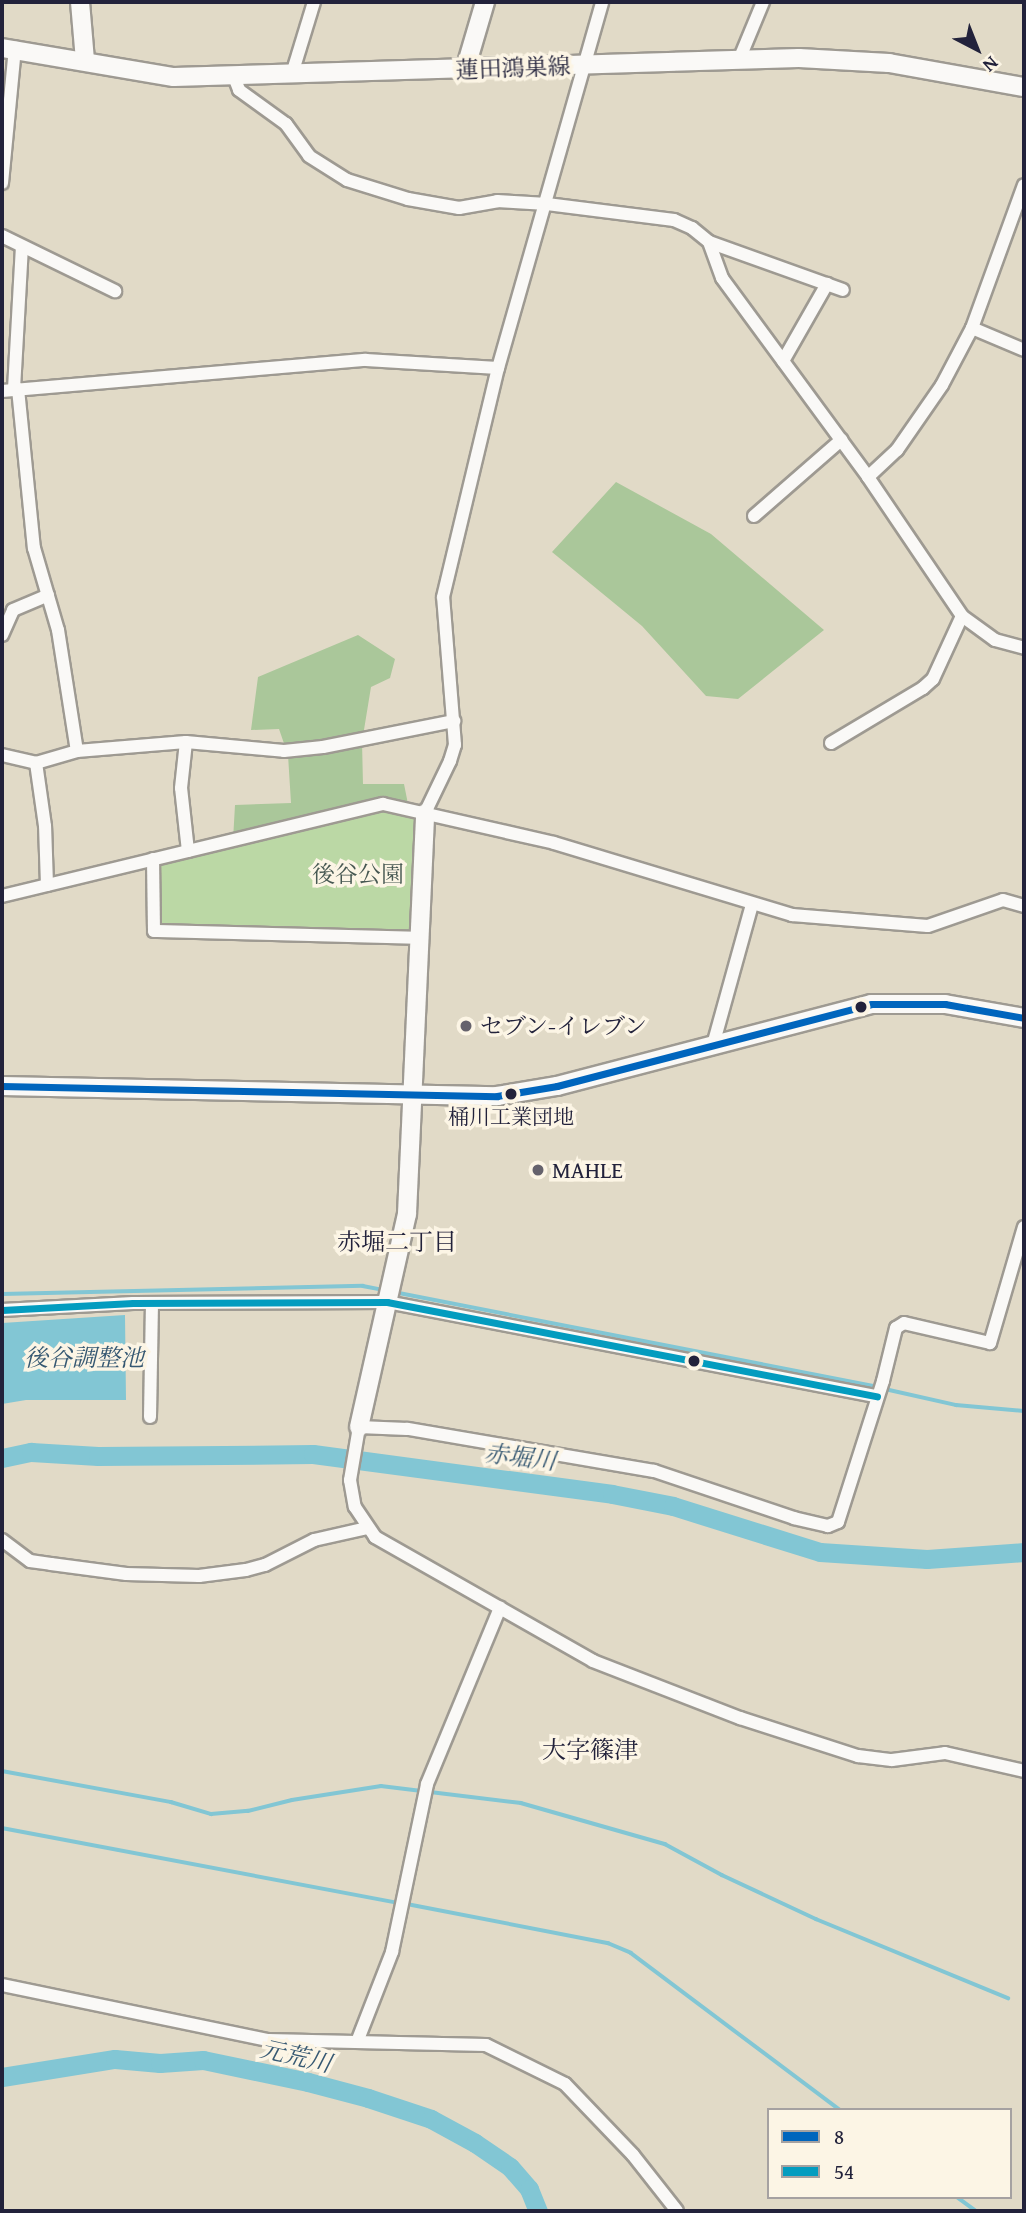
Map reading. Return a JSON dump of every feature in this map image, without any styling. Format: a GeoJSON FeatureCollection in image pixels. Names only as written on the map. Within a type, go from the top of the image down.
{"type":"FeatureCollection","features":[{"type":"Feature","properties":{"kind":"street"},"geometry":{"type":"LineString","coordinates":[[80,2],[85,60]]}},
{"type":"Feature","properties":{"kind":"street"},"geometry":{"type":"LineString","coordinates":[[292,75],[314,2]]}},
{"type":"Feature","properties":{"kind":"street"},"geometry":{"type":"LineString","coordinates":[[465,70],[485,2]]}},
{"type":"Feature","properties":{"kind":"street"},"geometry":{"type":"LineString","coordinates":[[602,2],[584,56],[584,66],[547,204],[498,368],[443,597],[455,744],[450,761],[425,813],[407,1214],[359,1427],[351,1480],[355,1507],[375,1537],[593,1661],[740,1718],[843,1752],[892,1760],[945,1753],[1024,1772]]}},
{"type":"Feature","properties":{"kind":"street"},"geometry":{"type":"LineString","coordinates":[[739,60],[763,2]]}},
{"type":"Feature","properties":{"kind":"street"},"geometry":{"type":"LineString","coordinates":[[2,183],[8,48]]}},
{"type":"Feature","properties":{"kind":"street","name":"蓮田鴻巣線"},"geometry":{"type":"LineString","coordinates":[[8,48],[174,77],[799,58],[889,63],[1024,87]]}},
{"type":"Feature","properties":{"kind":"street"},"geometry":{"type":"LineString","coordinates":[[233,74],[239,90],[286,124],[309,156],[347,180],[408,199],[459,208],[497,201],[547,204],[674,220],[692,228],[709,242],[844,290]]}},
{"type":"Feature","properties":{"kind":"street"},"geometry":{"type":"LineString","coordinates":[[868,477],[897,450],[942,385],[972,328],[1024,185]]}},
{"type":"Feature","properties":{"kind":"street"},"geometry":{"type":"LineString","coordinates":[[2,236],[115,291]]}},
{"type":"Feature","properties":{"kind":"street"},"geometry":{"type":"LineString","coordinates":[[709,242],[722,278],[868,477],[962,616],[995,640],[1024,648]]}},
{"type":"Feature","properties":{"kind":"street"},"geometry":{"type":"LineString","coordinates":[[22,247],[11,390],[34,548],[58,630],[77,751]]}},
{"type":"Feature","properties":{"kind":"street"},"geometry":{"type":"LineString","coordinates":[[783,362],[827,284]]}},
{"type":"Feature","properties":{"kind":"street"},"geometry":{"type":"LineString","coordinates":[[972,328],[1024,350]]}},
{"type":"Feature","properties":{"kind":"street"},"geometry":{"type":"LineString","coordinates":[[11,390],[366,360],[498,368]]}},
{"type":"Feature","properties":{"kind":"street"},"geometry":{"type":"LineString","coordinates":[[754,516],[841,440]]}},
{"type":"Feature","properties":{"kind":"street"},"geometry":{"type":"LineString","coordinates":[[2,635],[13,610],[48,595]]}},
{"type":"Feature","properties":{"kind":"street"},"geometry":{"type":"LineString","coordinates":[[831,743],[923,688],[933,679],[962,616]]}},
{"type":"Feature","properties":{"kind":"street"},"geometry":{"type":"LineString","coordinates":[[2,755],[36,763],[77,751],[186,742],[284,751],[323,747],[454,721]]}},
{"type":"Feature","properties":{"kind":"street"},"geometry":{"type":"LineString","coordinates":[[186,742],[181,788],[188,851]]}},
{"type":"Feature","properties":{"kind":"street"},"geometry":{"type":"LineString","coordinates":[[36,763],[45,826],[47,885]]}},
{"type":"Feature","properties":{"kind":"street"},"geometry":{"type":"LineString","coordinates":[[2,896],[383,804],[554,843],[792,915],[928,926],[1003,900],[1024,906]]}},
{"type":"Feature","properties":{"kind":"street"},"geometry":{"type":"LineString","coordinates":[[153,859],[154,931],[419,938]]}},
{"type":"Feature","properties":{"kind":"street"},"geometry":{"type":"LineString","coordinates":[[713,1045],[752,904]]}},
{"type":"Feature","properties":{"kind":"street"},"geometry":{"type":"LineString","coordinates":[[2,1086],[411,1096],[522,1093],[870,1004],[945,1004],[1024,1018]]}},
{"type":"Feature","properties":{"kind":"street"},"geometry":{"type":"LineString","coordinates":[[359,1427],[407,1429],[653,1471],[794,1518],[828,1526],[838,1522],[896,1328],[904,1323],[990,1343],[1024,1227]]}},
{"type":"Feature","properties":{"kind":"street"},"geometry":{"type":"LineString","coordinates":[[2,1310],[152,1305],[387,1303],[877,1396]]}},
{"type":"Feature","properties":{"kind":"street"},"geometry":{"type":"LineString","coordinates":[[150,1416],[152,1305]]}},
{"type":"Feature","properties":{"kind":"street"},"geometry":{"type":"LineString","coordinates":[[2,1540],[30,1561],[40,1563],[126,1574],[199,1576],[265,1565],[314,1540],[367,1528]]}},
{"type":"Feature","properties":{"kind":"street"},"geometry":{"type":"LineString","coordinates":[[357,2042],[392,1952],[427,1784],[500,1608]]}},
{"type":"Feature","properties":{"kind":"street"},"geometry":{"type":"LineString","coordinates":[[2,1985],[268,2040],[486,2045],[565,2084],[633,2155],[677,2211]]}},
{"type":"Feature","properties":{"kind":"green space"},"geometry":{"type":"Polygon","coordinates":[[[616,482],[711,534],[824,630],[738,699],[706,696],[642,626],[552,552],[616,482]]]}},
{"type":"Feature","properties":{"kind":"green space"},"geometry":{"type":"Polygon","coordinates":[[[358,635],[395,659],[390,678],[371,687],[362,742],[363,784],[404,784],[409,809],[322,819],[233,840],[235,805],[291,803],[288,755],[279,729],[251,730],[258,677],[358,635]]]}},
{"type":"Feature","properties":{"kind":"green space","name":"後谷公園"},"geometry":{"type":"Polygon","coordinates":[[[383,804],[425,813],[419,938],[154,931],[153,859],[383,804]]]}},
{"type":"Feature","properties":{"kind":"water","name":"後谷調整池"},"geometry":{"type":"Polygon","coordinates":[[[125,1315],[126,1400],[26,1400],[2,1404],[2,1323],[125,1315]]]}},
{"type":"Feature","properties":{"kind":"waterway"},"geometry":{"type":"LineString","coordinates":[[2,1294],[363,1286],[383,1290]]}},
{"type":"Feature","properties":{"kind":"waterway"},"geometry":{"type":"LineString","coordinates":[[394,1292],[877,1387]]}},
{"type":"Feature","properties":{"kind":"waterway"},"geometry":{"type":"LineString","coordinates":[[885,1389],[956,1405],[1024,1411]]}},
{"type":"Feature","properties":{"kind":"waterway","name":"赤堀川"},"geometry":{"type":"LineString","coordinates":[[2,1458],[31,1452],[98,1456],[313,1454],[612,1494],[673,1506],[820,1552],[927,1559],[1024,1552]]}},
{"type":"Feature","properties":{"kind":"waterway"},"geometry":{"type":"LineString","coordinates":[[2,1771],[171,1802],[211,1814],[248,1811],[292,1800],[381,1786],[521,1803],[665,1844],[722,1875],[816,1919],[1008,1998]]}},
{"type":"Feature","properties":{"kind":"waterway"},"geometry":{"type":"LineString","coordinates":[[2,1828],[399,1903]]}},
{"type":"Feature","properties":{"kind":"waterway"},"geometry":{"type":"LineString","coordinates":[[407,1904],[608,1943],[631,1953],[837,2108]]}},
{"type":"Feature","properties":{"kind":"waterway","name":"元荒川"},"geometry":{"type":"LineString","coordinates":[[2,2077],[115,2059],[160,2063],[203,2060],[308,2082],[431,2119],[475,2143],[510,2167],[529,2189],[538,2211]]}},
{"type":"Feature","properties":{"kind":"waterway"},"geometry":{"type":"LineString","coordinates":[[960,2199],[976,2211]]}},
{"type":"Feature","properties":{"kind":"transit line","name":"8"},"geometry":{"type":"LineString","coordinates":[[2,1086],[497,1096],[557,1086],[871,1004],[945,1004],[1024,1018]]}},
{"type":"Feature","properties":{"kind":"transit line","name":"54"},"geometry":{"type":"LineString","coordinates":[[2,1310],[133,1303],[387,1302],[877,1396]]}},
{"type":"Feature","properties":{"kind":"place","name":"セブン-イレブン"},"geometry":{"type":"Point","coordinates":[466,1026]}},
{"type":"Feature","properties":{"kind":"place","name":"桶川工業団地"},"geometry":{"type":"Point","coordinates":[511,1094]}},
{"type":"Feature","properties":{"kind":"place","name":"MAHLE"},"geometry":{"type":"Point","coordinates":[538,1170]}},
{"type":"Feature","properties":{"kind":"district","name":"赤堀二丁目"},"geometry":{"type":"Point","coordinates":[397,1242]}},
{"type":"Feature","properties":{"kind":"district","name":"大字篠津"},"geometry":{"type":"Point","coordinates":[590,1750]}}]}
